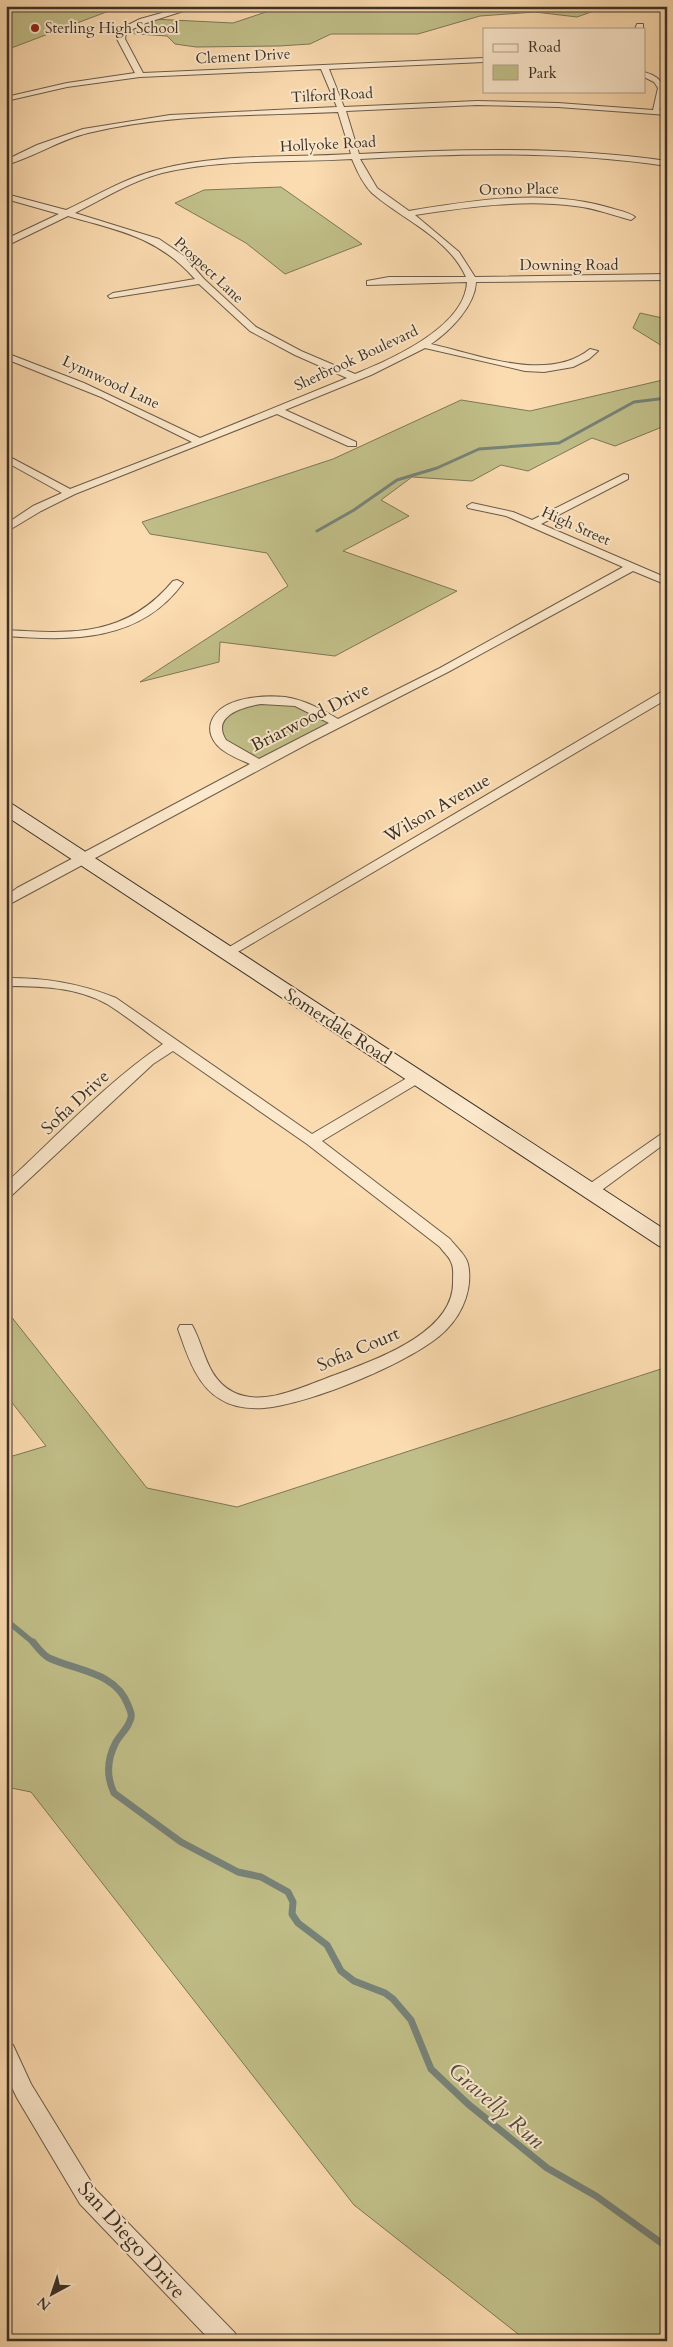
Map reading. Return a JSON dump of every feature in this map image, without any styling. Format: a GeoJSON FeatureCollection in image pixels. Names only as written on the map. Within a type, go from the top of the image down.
{"type":"FeatureCollection","features":[{"type":"Feature","properties":{"kind":"main road","name":"Somerdale Road"},"geometry":{"type":"LineString","coordinates":[[8,809],[667,1241]]}},
{"type":"Feature","properties":{"kind":"street"},"geometry":{"type":"LineString","coordinates":[[140,75],[121,39],[123,31],[143,21],[196,6]]}},
{"type":"Feature","properties":{"kind":"street","name":"Clement Drive"},"geometry":{"type":"LineString","coordinates":[[6,99],[89,81],[140,75],[483,60]]}},
{"type":"Feature","properties":{"kind":"street"},"geometry":{"type":"LineString","coordinates":[[324,66],[341,109],[355,157],[365,179],[374,190],[447,245],[467,266],[472,279]]}},
{"type":"Feature","properties":{"kind":"street"},"geometry":{"type":"LineString","coordinates":[[653,77],[667,74]]}},
{"type":"Feature","properties":{"kind":"street"},"geometry":{"type":"LineString","coordinates":[[646,75],[653,77],[662,86],[663,94],[656,111]]}},
{"type":"Feature","properties":{"kind":"street","name":"Tilford Road"},"geometry":{"type":"LineString","coordinates":[[6,163],[60,139],[123,124],[170,117],[477,103],[558,105],[667,113]]}},
{"type":"Feature","properties":{"kind":"street","name":"Hollyoke Road"},"geometry":{"type":"LineString","coordinates":[[6,244],[67,212],[154,172],[183,166],[355,157],[513,152],[597,154],[667,164]]}},
{"type":"Feature","properties":{"kind":"street","name":"Prospect Lane"},"geometry":{"type":"LineString","coordinates":[[6,196],[67,212],[156,241],[180,258],[201,281],[253,329],[298,353],[355,378]]}},
{"type":"Feature","properties":{"kind":"street","name":"Orono Place"},"geometry":{"type":"LineString","coordinates":[[406,214],[465,204],[540,201],[606,207],[631,217]]}},
{"type":"Feature","properties":{"kind":"street","name":"Downing Road"},"geometry":{"type":"LineString","coordinates":[[370,283],[388,280],[612,280],[667,277]]}},
{"type":"Feature","properties":{"kind":"street","name":"Sherbrook Boulevard"},"geometry":{"type":"LineString","coordinates":[[6,529],[20,518],[70,493],[355,378],[424,345],[444,331],[466,299],[472,279]]}},
{"type":"Feature","properties":{"kind":"street"},"geometry":{"type":"LineString","coordinates":[[113,296],[201,281]]}},
{"type":"Feature","properties":{"kind":"street"},"geometry":{"type":"LineString","coordinates":[[424,345],[525,368],[541,369],[562,368],[584,360],[593,351]]}},
{"type":"Feature","properties":{"kind":"street","name":"Lynnwood Lane"},"geometry":{"type":"LineString","coordinates":[[6,356],[52,371],[126,403],[200,442]]}},
{"type":"Feature","properties":{"kind":"street"},"geometry":{"type":"LineString","coordinates":[[276,410],[352,444]]}},
{"type":"Feature","properties":{"kind":"street"},"geometry":{"type":"LineString","coordinates":[[6,458],[70,493]]}},
{"type":"Feature","properties":{"kind":"street"},"geometry":{"type":"LineString","coordinates":[[533,524],[624,477]]}},
{"type":"Feature","properties":{"kind":"street","name":"High Street"},"geometry":{"type":"LineString","coordinates":[[472,506],[509,514],[667,582]]}},
{"type":"Feature","properties":{"kind":"street","name":"Briarwood Drive"},"geometry":{"type":"LineString","coordinates":[[6,902],[22,891],[82,858],[337,723],[444,670],[632,567]]}},
{"type":"Feature","properties":{"kind":"street"},"geometry":{"type":"LineString","coordinates":[[6,633],[74,636],[106,631],[133,619],[159,604],[177,583]]}},
{"type":"Feature","properties":{"kind":"street","name":"Wilson Avenue"},"geometry":{"type":"LineString","coordinates":[[226,953],[667,694]]}},
{"type":"Feature","properties":{"kind":"street"},"geometry":{"type":"LineString","coordinates":[[259,764],[220,742],[216,729],[217,722],[222,714],[247,703],[283,700],[313,709],[337,723]]}},
{"type":"Feature","properties":{"kind":"street"},"geometry":{"type":"LineString","coordinates":[[6,982],[52,982],[81,987],[111,1001],[312,1140],[417,1078]]}},
{"type":"Feature","properties":{"kind":"street","name":"Sofia Drive"},"geometry":{"type":"LineString","coordinates":[[6,1192],[148,1061],[173,1044]]}},
{"type":"Feature","properties":{"kind":"street"},"geometry":{"type":"LineString","coordinates":[[590,1191],[667,1135]]}},
{"type":"Feature","properties":{"kind":"street","name":"Sofia Court"},"geometry":{"type":"LineString","coordinates":[[186,1329],[200,1368],[214,1386],[236,1400],[259,1403],[295,1396],[407,1352],[437,1330],[453,1310],[460,1286],[460,1263],[445,1243],[312,1140]]}},
{"type":"Feature","properties":{"kind":"street","name":"San Diego Drive"},"geometry":{"type":"LineString","coordinates":[[6,2052],[24,2091],[88,2197],[227,2341]]}},
{"type":"Feature","properties":{"kind":"green space","name":"Sterling High School"},"geometry":{"type":"Polygon","coordinates":[[[6,6],[122,6],[6,50],[6,6]]]}},
{"type":"Feature","properties":{"kind":"green space"},"geometry":{"type":"Polygon","coordinates":[[[667,6],[667,11],[605,7],[577,17],[535,12],[480,16],[418,34],[331,34],[310,44],[279,46],[196,47],[175,44],[167,36],[124,33],[152,19],[233,23],[281,7],[667,6]]]}},
{"type":"Feature","properties":{"kind":"green space"},"geometry":{"type":"Polygon","coordinates":[[[281,187],[362,244],[285,274],[246,243],[175,203],[204,190],[281,187]]]}},
{"type":"Feature","properties":{"kind":"green space"},"geometry":{"type":"Polygon","coordinates":[[[640,313],[667,319],[667,349],[633,328],[640,313]]]}},
{"type":"Feature","properties":{"kind":"green space"},"geometry":{"type":"Polygon","coordinates":[[[667,379],[667,425],[615,446],[592,438],[528,471],[501,465],[472,481],[412,477],[381,500],[409,516],[343,551],[457,591],[335,656],[220,642],[219,662],[140,682],[288,586],[267,553],[150,534],[142,522],[333,459],[461,400],[530,411],[667,379]]]}},
{"type":"Feature","properties":{"kind":"green space"},"geometry":{"type":"Polygon","coordinates":[[[283,700],[337,723],[259,764],[229,748],[217,722],[234,708],[283,700]]]}},
{"type":"Feature","properties":{"kind":"green space"},"geometry":{"type":"Polygon","coordinates":[[[6,1310],[147,1488],[237,1507],[667,1367],[667,2341],[527,2341],[354,2205],[31,1792],[6,1787],[6,1458],[46,1446],[6,1395],[6,1310]]]}},
{"type":"Feature","properties":{"kind":"waterway"},"geometry":{"type":"LineString","coordinates":[[317,531],[354,510],[397,480],[437,468],[479,449],[559,443],[634,402],[667,398]]}},
{"type":"Feature","properties":{"kind":"waterway","name":"Gravelly Run"},"geometry":{"type":"LineString","coordinates":[[6,1620],[33,1643]]}},
{"type":"Feature","properties":{"kind":"waterway","name":"Gravelly Run"},"geometry":{"type":"LineString","coordinates":[[33,1643],[49,1658],[105,1679],[122,1694],[129,1707],[131,1712],[130,1721],[116,1742],[109,1761],[111,1787],[114,1793],[181,1842],[238,1872],[261,1877],[288,1892],[293,1902],[292,1914],[298,1923],[327,1945],[341,1971],[354,1981],[385,1993],[393,1999],[411,2020],[431,2069],[468,2104],[547,2168],[596,2196],[667,2247]]}},
{"type":"Feature","properties":{"kind":"place","name":"Sterling High School"},"geometry":{"type":"Point","coordinates":[35,28]}}]}
